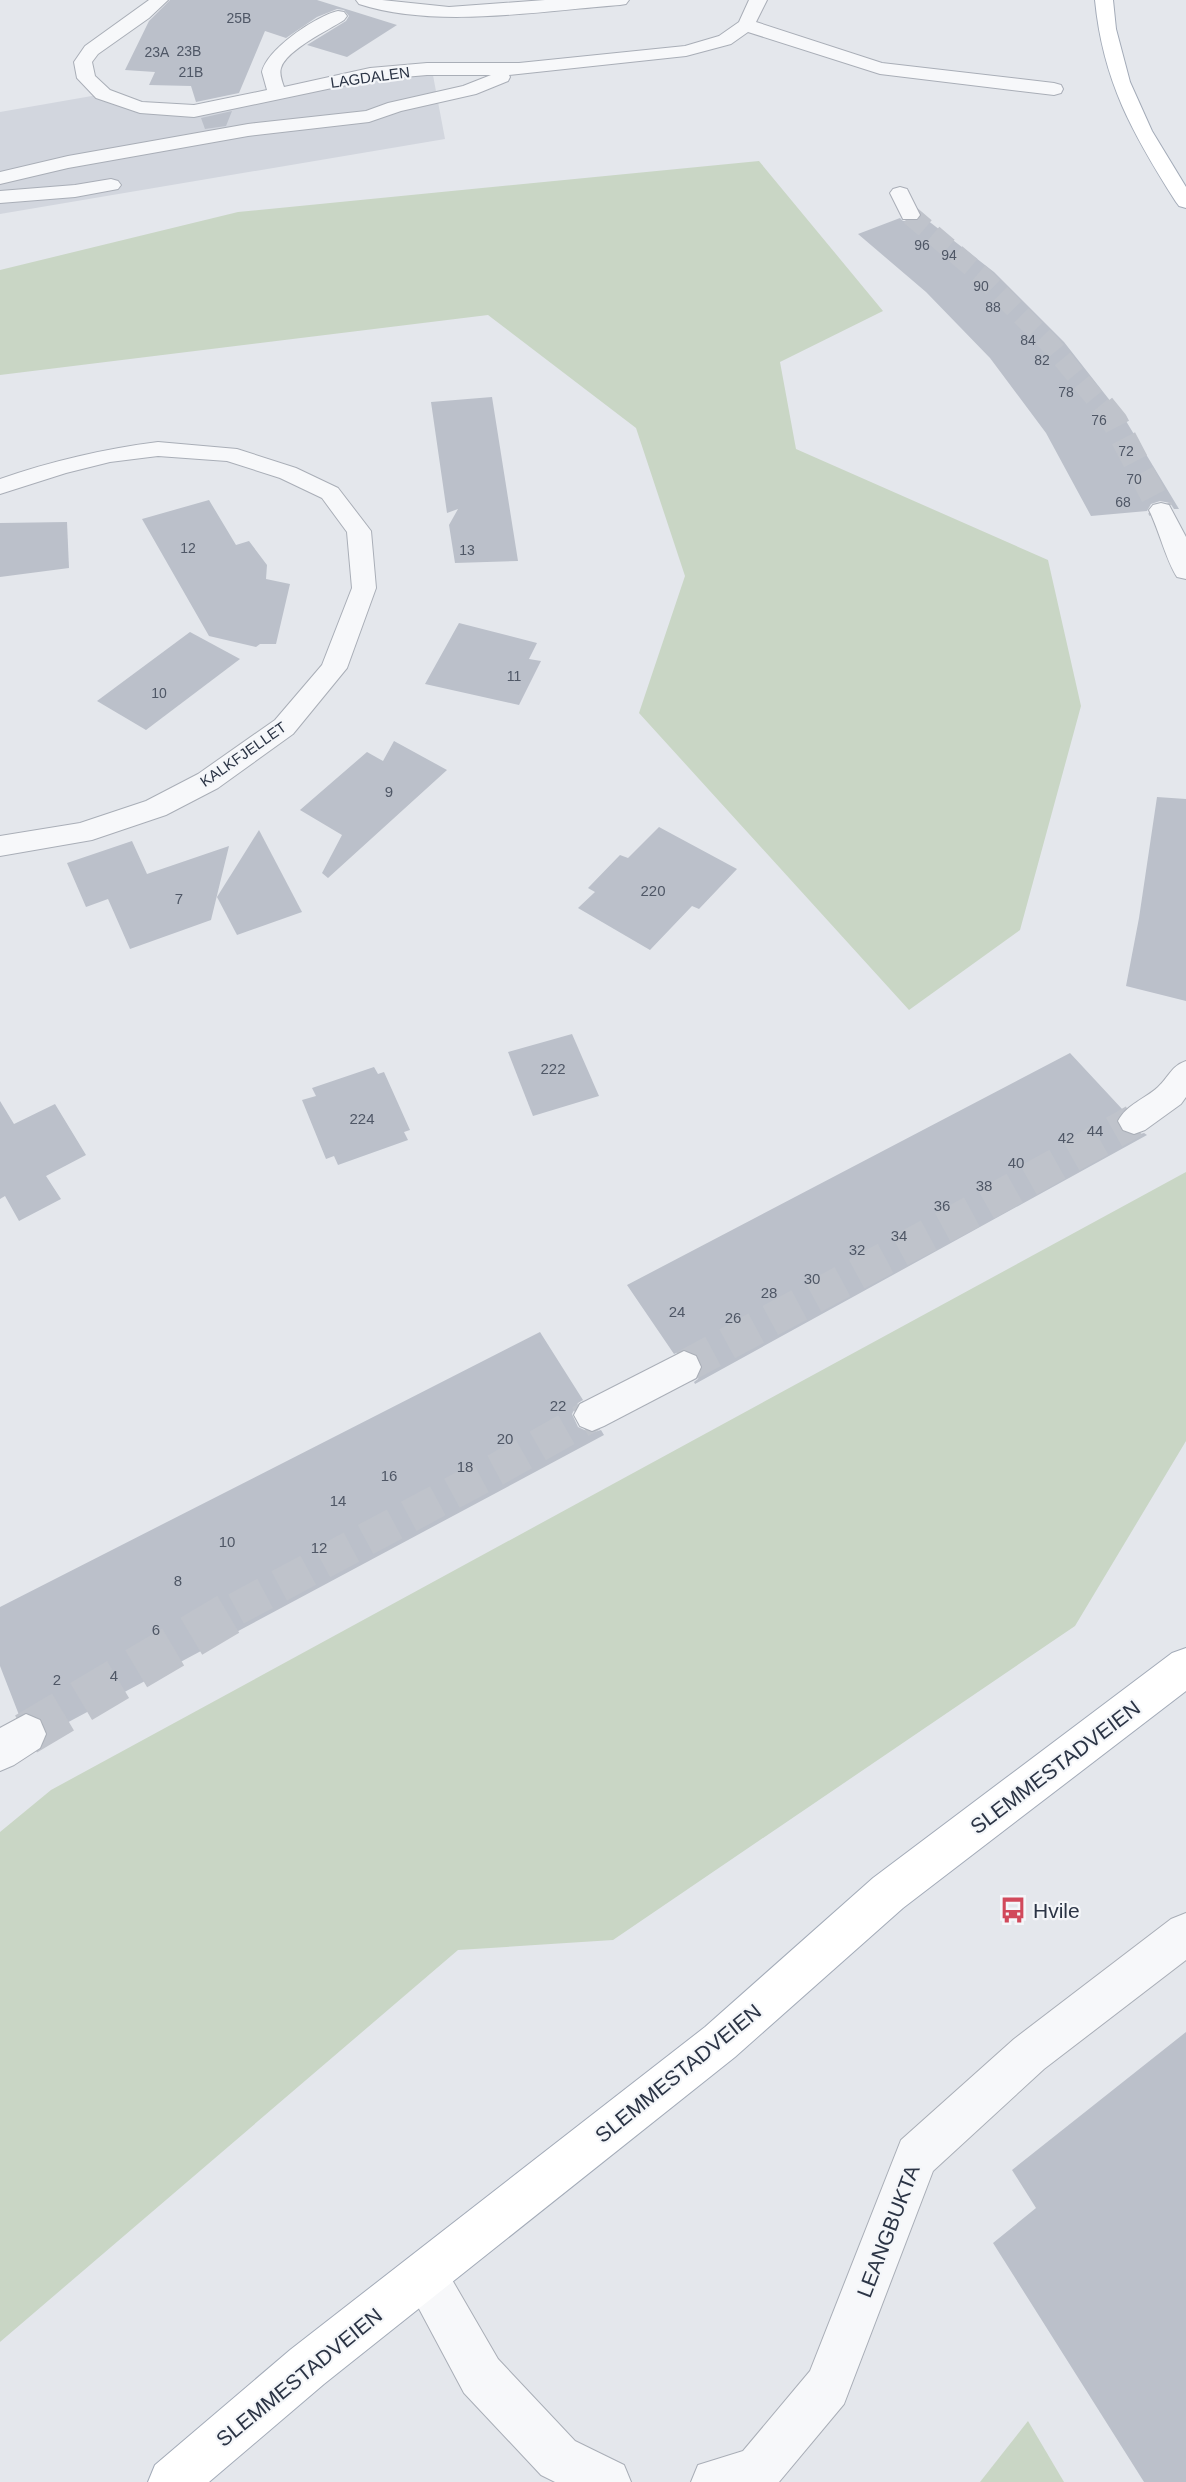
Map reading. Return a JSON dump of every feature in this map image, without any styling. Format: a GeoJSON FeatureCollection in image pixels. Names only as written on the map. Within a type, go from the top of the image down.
{"type":"FeatureCollection","features":[{"type":"Feature","properties":{"kind":"main road"},"geometry":{"type":"LineString","coordinates":[[1104,0],[1116,65],[1127,102],[1139,127],[1186,202]]}},
{"type":"Feature","properties":{"kind":"main road","name":"SLEMMESTADVEIEN"},"geometry":{"type":"LineString","coordinates":[[172,2482],[307,2367],[720,2042],[888,1893],[1186,1667]]}},
{"type":"Feature","properties":{"kind":"street","name":"LAGDALEN"},"geometry":{"type":"LineString","coordinates":[[159,0],[144,14],[91,50],[83,62],[86,78],[103,94],[140,106],[194,111],[370,74],[427,69],[519,69],[686,51],[725,40],[746,25]]}},
{"type":"Feature","properties":{"kind":"street"},"geometry":{"type":"LineString","coordinates":[[365,0],[386,7],[449,12],[620,0]]}},
{"type":"Feature","properties":{"kind":"street"},"geometry":{"type":"LineString","coordinates":[[758,0],[746,25],[880,68],[1054,89]]}},
{"type":"Feature","properties":{"kind":"street"},"geometry":{"type":"LineString","coordinates":[[277,93],[271,78],[272,66],[286,50],[338,16]]}},
{"type":"Feature","properties":{"kind":"street"},"geometry":{"type":"LineString","coordinates":[[0,178],[68,162],[248,130],[369,116],[395,107],[470,90],[519,69]]}},
{"type":"Feature","properties":{"kind":"street"},"geometry":{"type":"LineString","coordinates":[[0,197],[42,195],[111,185]]}},
{"type":"Feature","properties":{"kind":"street"},"geometry":{"type":"LineString","coordinates":[[900,193],[910,215]]}},
{"type":"Feature","properties":{"kind":"street","name":"KALKFJELLET"},"geometry":{"type":"LineString","coordinates":[[0,486],[59,467],[110,455],[158,449],[229,454],[288,473],[330,493],[359,531],[363,588],[334,668],[284,727],[237,761],[208,781],[156,808],[81,833],[0,846]]}},
{"type":"Feature","properties":{"kind":"street"},"geometry":{"type":"LineString","coordinates":[[1161,510],[1186,572]]}},
{"type":"Feature","properties":{"kind":"street"},"geometry":{"type":"LineString","coordinates":[[1134,1121],[1170,1095],[1186,1074]]}},
{"type":"Feature","properties":{"kind":"street"},"geometry":{"type":"LineString","coordinates":[[592,1415],[684,1367]]}},
{"type":"Feature","properties":{"kind":"street","name":"LEANGBUKTA"},"geometry":{"type":"LineString","coordinates":[[715,2482],[757,2471],[827,2387],[917,2156],[1029,2054],[1186,1934]]}},
{"type":"Feature","properties":{"kind":"street"},"geometry":{"type":"LineString","coordinates":[[424,2275],[481,2376],[558,2458],[607,2482]]}},
{"type":"Feature","properties":{"kind":"shaded area"},"geometry":{"type":"Polygon","coordinates":[[[432,70],[445,139],[0,214],[0,112],[109,93],[144,106],[196,111],[373,74],[432,70]]]}},
{"type":"Feature","properties":{"kind":"green space"},"geometry":{"type":"Polygon","coordinates":[[[759,161],[883,311],[780,362],[796,449],[1048,560],[1081,706],[1020,930],[909,1010],[639,713],[685,576],[636,428],[488,315],[0,375],[0,270],[238,212],[759,161]]]}},
{"type":"Feature","properties":{"kind":"green space"},"geometry":{"type":"Polygon","coordinates":[[[1186,1172],[1186,1441],[1075,1626],[613,1940],[458,1950],[0,2342],[0,1832],[51,1790],[1186,1172]]]}},
{"type":"Feature","properties":{"kind":"green space"},"geometry":{"type":"Polygon","coordinates":[[[1028,2421],[1064,2482],[980,2482],[1028,2421]]]}},
{"type":"Feature","properties":{"kind":"building"},"geometry":{"type":"Polygon","coordinates":[[[170,0],[317,0],[397,25],[347,57],[307,45],[346,21],[349,16],[344,10],[337,9],[317,17],[286,38],[265,31],[239,93],[196,102],[191,86],[149,85],[155,72],[125,70],[149,21],[170,0]]]}},
{"type":"Feature","properties":{"kind":"building"},"geometry":{"type":"Polygon","coordinates":[[[232,111],[226,126],[205,129],[201,118],[232,111]]]}},
{"type":"Feature","properties":{"kind":"building"},"geometry":{"type":"Polygon","coordinates":[[[922,216],[994,272],[1064,342],[1126,421],[1179,509],[1174,509],[1170,503],[1160,501],[1151,504],[1147,511],[1091,516],[1046,433],[990,358],[926,292],[858,234],[900,218],[903,221],[917,221],[922,216]]]}},
{"type":"Feature","properties":{"kind":"building"},"geometry":{"type":"Polygon","coordinates":[[[492,397],[518,561],[455,563],[449,525],[458,509],[447,513],[431,402],[492,397]]]}},
{"type":"Feature","properties":{"kind":"building"},"geometry":{"type":"Polygon","coordinates":[[[209,500],[236,545],[249,541],[267,565],[266,579],[290,584],[276,644],[260,644],[256,647],[209,636],[142,519],[209,500]]]}},
{"type":"Feature","properties":{"kind":"building"},"geometry":{"type":"Polygon","coordinates":[[[67,522],[69,568],[0,577],[0,523],[67,522]]]}},
{"type":"Feature","properties":{"kind":"building"},"geometry":{"type":"Polygon","coordinates":[[[459,623],[537,643],[529,659],[541,661],[519,705],[425,684],[459,623]]]}},
{"type":"Feature","properties":{"kind":"building"},"geometry":{"type":"Polygon","coordinates":[[[190,632],[240,659],[146,730],[97,701],[190,632]]]}},
{"type":"Feature","properties":{"kind":"building"},"geometry":{"type":"Polygon","coordinates":[[[394,741],[447,770],[328,878],[322,873],[342,835],[300,810],[367,752],[383,761],[394,741]]]}},
{"type":"Feature","properties":{"kind":"building"},"geometry":{"type":"Polygon","coordinates":[[[1157,797],[1186,799],[1186,1001],[1126,986],[1139,918],[1157,797]]]}},
{"type":"Feature","properties":{"kind":"building"},"geometry":{"type":"Polygon","coordinates":[[[659,827],[737,869],[699,909],[692,906],[650,950],[578,908],[595,892],[588,888],[620,855],[628,858],[659,827]]]}},
{"type":"Feature","properties":{"kind":"building"},"geometry":{"type":"Polygon","coordinates":[[[259,830],[302,912],[237,935],[217,897],[259,830]]]}},
{"type":"Feature","properties":{"kind":"building"},"geometry":{"type":"Polygon","coordinates":[[[132,841],[147,874],[229,846],[211,920],[130,949],[108,899],[86,907],[67,863],[132,841]]]}},
{"type":"Feature","properties":{"kind":"building"},"geometry":{"type":"Polygon","coordinates":[[[572,1034],[599,1096],[533,1116],[508,1052],[572,1034]]]}},
{"type":"Feature","properties":{"kind":"building"},"geometry":{"type":"Polygon","coordinates":[[[1070,1053],[1123,1110],[1116,1120],[1121,1131],[1133,1136],[1144,1133],[1147,1135],[695,1384],[703,1368],[698,1355],[685,1349],[674,1354],[627,1285],[1070,1053]]]}},
{"type":"Feature","properties":{"kind":"building"},"geometry":{"type":"Polygon","coordinates":[[[374,1067],[378,1074],[384,1072],[410,1130],[404,1132],[408,1140],[338,1165],[334,1156],[326,1159],[302,1100],[316,1096],[312,1088],[374,1067]]]}},
{"type":"Feature","properties":{"kind":"building"},"geometry":{"type":"Polygon","coordinates":[[[0,1101],[14,1124],[55,1104],[86,1155],[46,1176],[61,1199],[19,1221],[5,1196],[0,1199],[0,1101]]]}},
{"type":"Feature","properties":{"kind":"building"},"geometry":{"type":"Polygon","coordinates":[[[540,1332],[583,1400],[578,1403],[572,1414],[578,1427],[591,1433],[601,1430],[604,1435],[48,1733],[41,1718],[27,1712],[19,1715],[0,1666],[0,1607],[540,1332]]]}},
{"type":"Feature","properties":{"kind":"building"},"geometry":{"type":"Polygon","coordinates":[[[1186,2032],[1186,2482],[1144,2482],[993,2243],[1036,2208],[1012,2170],[1186,2032]]]}},
{"type":"Feature","properties":{"kind":"tunnel"},"geometry":{"type":"LineString","coordinates":[[910,215],[982,276],[1051,345],[1103,408]]}},
{"type":"Feature","properties":{"kind":"tunnel"},"geometry":{"type":"LineString","coordinates":[[1102,406],[1115,422],[1161,510]]}},
{"type":"Feature","properties":{"kind":"tunnel"},"geometry":{"type":"LineString","coordinates":[[684,1367],[981,1207],[1134,1121]]}},
{"type":"Feature","properties":{"kind":"tunnel"},"geometry":{"type":"LineString","coordinates":[[236,1609],[499,1468],[592,1415]]}},
{"type":"Feature","properties":{"kind":"tunnel"},"geometry":{"type":"LineString","coordinates":[[26,1734],[239,1608]]}},
{"type":"Feature","properties":{"kind":"place","name":"Hvile"},"geometry":{"type":"Point","coordinates":[1013,1910]}}]}
